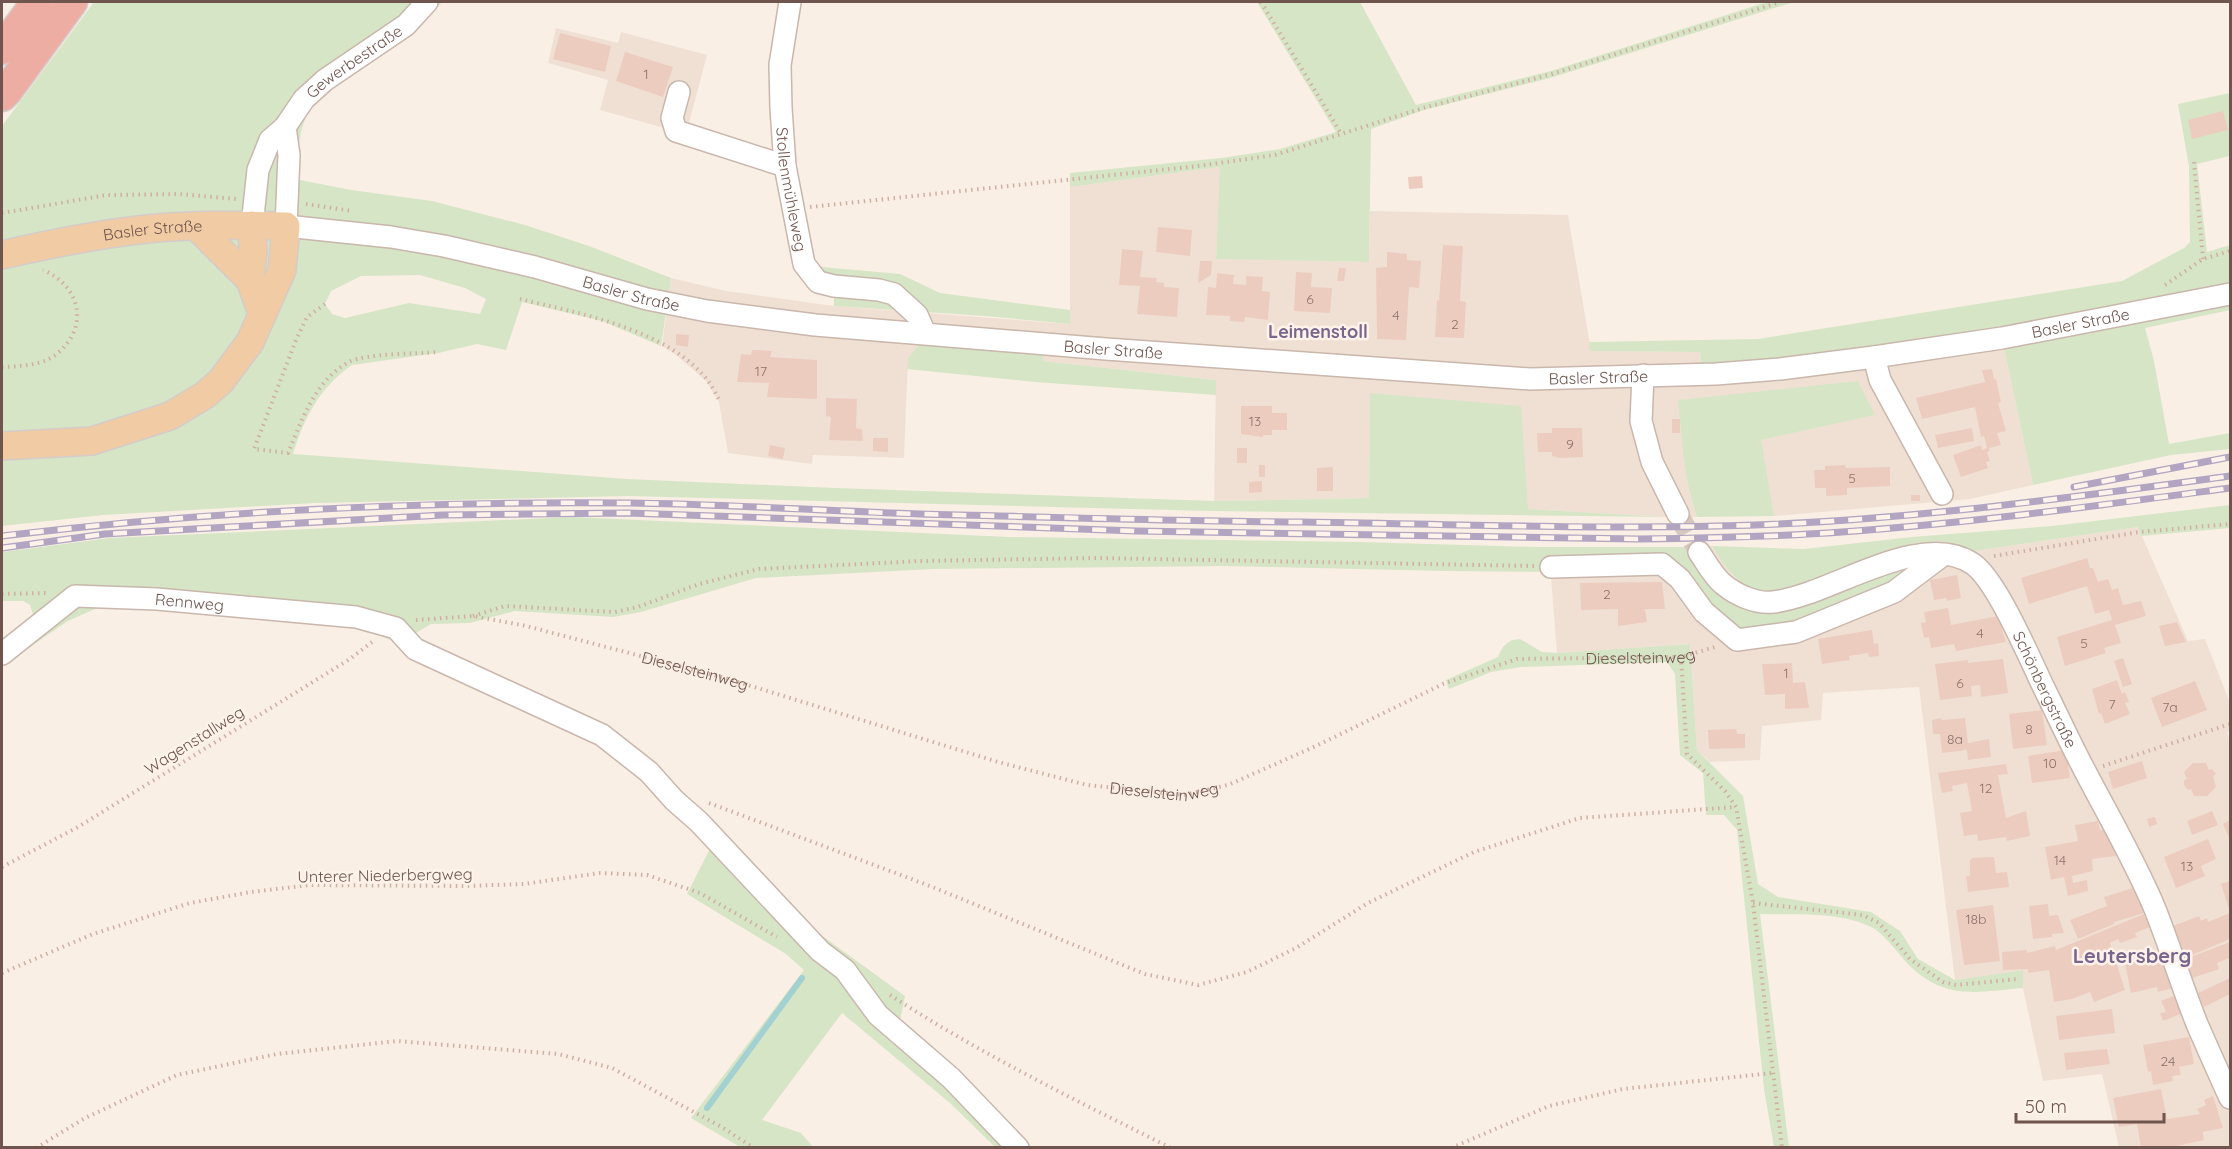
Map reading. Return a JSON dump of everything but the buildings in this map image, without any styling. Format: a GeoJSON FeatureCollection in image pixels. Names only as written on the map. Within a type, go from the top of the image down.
{"type":"FeatureCollection","features":[{"type":"Feature","properties":{"kind":"highway"},"geometry":{"type":"LineString","coordinates":[[6,47],[37,2]]}},
{"type":"Feature","properties":{"kind":"highway"},"geometry":{"type":"LineString","coordinates":[[2,96],[72,2]]}},
{"type":"Feature","properties":{"kind":"main road","name":"Basler Straße"},"geometry":{"type":"LineString","coordinates":[[2,255],[148,228],[196,226],[253,213],[286,226]]}},
{"type":"Feature","properties":{"kind":"main road"},"geometry":{"type":"LineString","coordinates":[[250,280],[253,213]]}},
{"type":"Feature","properties":{"kind":"main road"},"geometry":{"type":"LineString","coordinates":[[196,226],[250,280],[262,313]]}},
{"type":"Feature","properties":{"kind":"main road"},"geometry":{"type":"LineString","coordinates":[[2,446],[92,441],[146,426],[171,416],[205,395],[220,381],[250,342],[282,270],[286,226]]}},
{"type":"Feature","properties":{"kind":"street","name":"Gewerbestraße"},"geometry":{"type":"LineString","coordinates":[[253,213],[258,170],[270,140],[285,127],[304,99],[325,80],[406,25],[427,2]]}},
{"type":"Feature","properties":{"kind":"street","name":"Stollenmühleweg"},"geometry":{"type":"LineString","coordinates":[[790,2],[780,65],[786,166],[804,264],[818,282],[894,294],[917,315],[925,333]]}},
{"type":"Feature","properties":{"kind":"street"},"geometry":{"type":"LineString","coordinates":[[679,92],[672,118],[676,131],[786,166]]}},
{"type":"Feature","properties":{"kind":"street"},"geometry":{"type":"LineString","coordinates":[[285,127],[289,155],[286,226]]}},
{"type":"Feature","properties":{"kind":"street","name":"Basler Straße"},"geometry":{"type":"LineString","coordinates":[[286,226],[391,237],[444,246],[535,267],[647,299],[707,311],[815,325],[1106,349],[1530,379],[1716,374],[1780,369],[2002,338],[2230,294]]}},
{"type":"Feature","properties":{"kind":"street"},"geometry":{"type":"LineString","coordinates":[[1874,357],[1880,380],[1942,494]]}},
{"type":"Feature","properties":{"kind":"street"},"geometry":{"type":"LineString","coordinates":[[1643,375],[1641,421],[1652,462],[1678,514]]}},
{"type":"Feature","properties":{"kind":"street"},"geometry":{"type":"LineString","coordinates":[[1699,552],[1722,583],[1737,594],[1757,601],[1773,602],[1815,590],[1899,560],[1932,554],[1964,559],[1975,566]]}},
{"type":"Feature","properties":{"kind":"street"},"geometry":{"type":"LineString","coordinates":[[1551,567],[1662,564],[1680,579],[1704,612],[1737,640],[1796,632],[1894,592],[1943,555]]}},
{"type":"Feature","properties":{"kind":"street","name":"Schönbergstraße"},"geometry":{"type":"LineString","coordinates":[[1975,566],[1992,586],[2009,617],[2085,771],[2117,828],[2154,908],[2197,1023],[2230,1098]]}},
{"type":"Feature","properties":{"kind":"street","name":"Rennweg"},"geometry":{"type":"LineString","coordinates":[[2,654],[75,596],[157,599],[356,617],[396,628]]}},
{"type":"Feature","properties":{"kind":"street"},"geometry":{"type":"LineString","coordinates":[[396,628],[415,649],[602,735],[649,772],[820,951],[844,970],[878,1015],[951,1078],[1018,1148]]}},
{"type":"Feature","properties":{"kind":"path"},"geometry":{"type":"LineString","coordinates":[[1262,2],[1342,135]]}},
{"type":"Feature","properties":{"kind":"path"},"geometry":{"type":"LineString","coordinates":[[792,208],[1198,166],[1275,155],[1423,108],[1552,74],[1780,2]]}},
{"type":"Feature","properties":{"kind":"path"},"geometry":{"type":"LineString","coordinates":[[2193,162],[2203,259]]}},
{"type":"Feature","properties":{"kind":"path"},"geometry":{"type":"LineString","coordinates":[[2,213],[107,195],[179,194],[253,213]]}},
{"type":"Feature","properties":{"kind":"path"},"geometry":{"type":"LineString","coordinates":[[2169,281],[2203,259],[2230,251]]}},
{"type":"Feature","properties":{"kind":"path"},"geometry":{"type":"LineString","coordinates":[[2,367],[40,363],[59,353],[69,340],[76,323],[77,306],[74,296],[56,276],[36,268]]}},
{"type":"Feature","properties":{"kind":"path"},"geometry":{"type":"LineString","coordinates":[[520,298],[603,320],[652,339],[677,353],[689,363],[707,380],[720,401]]}},
{"type":"Feature","properties":{"kind":"path"},"geometry":{"type":"LineString","coordinates":[[325,304],[307,317],[254,449],[288,453],[313,396],[350,362],[364,358],[438,352]]}},
{"type":"Feature","properties":{"kind":"path"},"geometry":{"type":"LineString","coordinates":[[1975,566],[1994,556],[2139,532],[2230,524]]}},
{"type":"Feature","properties":{"kind":"path"},"geometry":{"type":"LineString","coordinates":[[473,616],[505,606],[615,612],[638,608],[699,584],[759,569],[909,561],[1097,558],[1551,567]]}},
{"type":"Feature","properties":{"kind":"path"},"geometry":{"type":"LineString","coordinates":[[2,594],[47,593]]}},
{"type":"Feature","properties":{"kind":"path","name":"Dieselsteinweg"},"geometry":{"type":"LineString","coordinates":[[473,616],[522,625],[725,678],[998,762],[1087,785],[1184,795],[1228,785],[1316,746],[1443,684],[1517,659],[1681,657],[1737,640]]}},
{"type":"Feature","properties":{"kind":"path","name":"Wagenstallweg"},"geometry":{"type":"LineString","coordinates":[[2,867],[78,827],[410,620],[473,616]]}},
{"type":"Feature","properties":{"kind":"path"},"geometry":{"type":"LineString","coordinates":[[1681,657],[1687,754],[1725,791],[1736,807],[1753,903],[1782,1148]]}},
{"type":"Feature","properties":{"kind":"path"},"geometry":{"type":"LineString","coordinates":[[2085,771],[2230,724]]}},
{"type":"Feature","properties":{"kind":"path"},"geometry":{"type":"LineString","coordinates":[[674,800],[696,799],[758,820],[1145,974],[1198,985],[1247,972],[1296,948],[1368,903],[1474,852],[1580,818],[1736,807]]}},
{"type":"Feature","properties":{"kind":"path","name":"Unterer Niederbergweg"},"geometry":{"type":"LineString","coordinates":[[2,973],[93,934],[190,903],[250,892],[310,885],[465,886],[524,884],[600,873],[647,875],[700,893],[738,914]]}},
{"type":"Feature","properties":{"kind":"path"},"geometry":{"type":"LineString","coordinates":[[1753,903],[1863,915],[1879,923],[1910,958],[1943,982],[1956,985],[2018,979]]}},
{"type":"Feature","properties":{"kind":"path"},"geometry":{"type":"LineString","coordinates":[[883,991],[937,1026],[1171,1148]]}},
{"type":"Feature","properties":{"kind":"path"},"geometry":{"type":"LineString","coordinates":[[36,1148],[85,1118],[177,1075],[277,1054],[397,1041],[558,1054],[612,1068],[720,1126],[754,1148]]}},
{"type":"Feature","properties":{"kind":"path"},"geometry":{"type":"LineString","coordinates":[[1450,1148],[1549,1106],[1623,1089],[1772,1073]]}},
{"type":"Feature","properties":{"kind":"shaded area"},"geometry":{"type":"Polygon","coordinates":[[[556,28],[618,43],[621,32],[707,55],[686,134],[600,110],[608,80],[548,63],[556,28]]]}},
{"type":"Feature","properties":{"kind":"shaded area"},"geometry":{"type":"Polygon","coordinates":[[[1221,167],[1216,258],[1369,262],[1370,211],[1568,215],[1591,351],[1700,352],[1701,362],[2000,329],[2033,485],[1970,499],[1774,516],[1760,440],[1874,415],[1680,419],[1691,498],[1697,517],[1528,509],[1370,393],[1369,498],[1214,501],[1216,380],[1043,361],[1043,350],[925,337],[908,358],[904,458],[813,455],[812,464],[728,453],[719,402],[706,381],[662,346],[671,278],[726,291],[834,306],[1070,324],[1070,187],[1221,167]]]}},
{"type":"Feature","properties":{"kind":"shaded area","name":"Leutersberg"},"geometry":{"type":"Polygon","coordinates":[[[2138,527],[2188,641],[2205,639],[2230,703],[2230,731],[2227,732],[2230,742],[2230,1147],[2119,1147],[2102,1074],[2043,1081],[2023,988],[2023,970],[1955,980],[1919,687],[1823,693],[1821,720],[1762,726],[1760,760],[1710,762],[1697,750],[1690,644],[1557,653],[1550,564],[1641,559],[1740,629],[1805,606],[1787,612],[1742,608],[1718,594],[1700,571],[1689,547],[1712,546],[1734,578],[1779,592],[1914,543],[1943,541],[1975,551],[2138,527]]]}},
{"type":"Feature","properties":{"kind":"green space"},"geometry":{"type":"Polygon","coordinates":[[[94,2],[442,2],[422,24],[405,38],[339,79],[318,97],[303,124],[295,179],[351,190],[432,201],[525,225],[589,246],[671,278],[661,346],[602,321],[522,302],[506,350],[477,344],[438,353],[352,365],[322,393],[302,428],[293,454],[627,479],[835,488],[1214,501],[1369,498],[1370,393],[1521,406],[1528,509],[1665,517],[1210,511],[628,496],[314,503],[103,515],[2,526],[2,126],[94,2]],[[420,275],[361,276],[331,291],[325,304],[332,314],[345,318],[409,303],[480,314],[486,299],[465,288],[420,275]]]}},
{"type":"Feature","properties":{"kind":"green space"},"geometry":{"type":"Polygon","coordinates":[[[1257,2],[1360,2],[1416,105],[1551,71],[1767,2],[1794,2],[1550,78],[1424,110],[1371,129],[1369,262],[1216,259],[1220,167],[1070,187],[1070,173],[1222,158],[1280,149],[1336,132],[1257,2]]]}},
{"type":"Feature","properties":{"kind":"green space"},"geometry":{"type":"Polygon","coordinates":[[[2230,93],[2230,156],[2197,164],[2207,252],[2230,245],[2230,310],[2145,328],[2154,361],[2169,444],[2230,433],[2230,449],[2171,455],[2033,485],[2000,329],[1802,358],[1701,363],[1700,352],[1590,351],[1589,342],[1758,339],[2122,281],[2184,248],[2190,242],[2189,166],[2178,104],[2230,93]]]}},
{"type":"Feature","properties":{"kind":"green space"},"geometry":{"type":"Polygon","coordinates":[[[811,266],[900,274],[940,293],[1070,310],[1070,324],[834,306],[834,284],[811,266]]]}},
{"type":"Feature","properties":{"kind":"green space"},"geometry":{"type":"Polygon","coordinates":[[[925,337],[1043,349],[1043,361],[1216,380],[1216,395],[1035,382],[907,369],[908,358],[925,337]]]}},
{"type":"Feature","properties":{"kind":"green space"},"geometry":{"type":"Polygon","coordinates":[[[1858,381],[1875,415],[1761,440],[1774,516],[1697,517],[1686,474],[1678,400],[1858,381]]]}},
{"type":"Feature","properties":{"kind":"green space"},"geometry":{"type":"Polygon","coordinates":[[[2230,505],[2230,528],[2141,536],[2138,527],[1975,551],[1943,541],[1914,543],[1779,592],[1755,589],[1746,585],[1732,574],[1712,546],[1804,549],[1912,537],[2052,526],[2230,505]]]}},
{"type":"Feature","properties":{"kind":"green space"},"geometry":{"type":"Polygon","coordinates":[[[573,517],[1009,537],[1539,547],[1689,547],[1700,571],[1718,594],[1742,608],[1786,612],[1910,566],[1915,570],[1804,625],[1740,629],[1725,621],[1679,573],[1224,566],[933,569],[756,578],[641,612],[613,617],[515,611],[470,623],[431,624],[399,643],[361,629],[328,623],[232,613],[97,608],[68,621],[2,666],[2,640],[31,619],[33,614],[30,605],[23,601],[2,601],[2,552],[110,538],[573,517]]]}},
{"type":"Feature","properties":{"kind":"green space"},"geometry":{"type":"Polygon","coordinates":[[[1520,639],[1542,652],[1557,653],[1690,644],[1697,750],[1743,796],[1758,884],[1778,897],[1871,912],[1900,931],[1918,959],[1955,980],[2023,970],[2023,988],[1976,992],[1948,989],[1922,976],[1882,935],[1861,923],[1833,916],[1760,914],[1789,1147],[1774,1147],[1764,1089],[1737,830],[1724,815],[1706,815],[1703,773],[1680,755],[1675,674],[1667,662],[1521,667],[1491,672],[1449,689],[1446,680],[1498,657],[1506,644],[1520,639]]]}},
{"type":"Feature","properties":{"kind":"green space"},"geometry":{"type":"Polygon","coordinates":[[[719,831],[810,927],[905,996],[899,1026],[995,1108],[1029,1147],[995,1147],[950,1103],[842,1013],[762,1120],[801,1133],[813,1147],[740,1147],[691,1118],[804,970],[786,954],[687,894],[719,831]]]}},
{"type":"Feature","properties":{"kind":"waterway"},"geometry":{"type":"LineString","coordinates":[[707,1108],[802,978]]}},
{"type":"Feature","properties":{"kind":"tunnel"},"geometry":{"type":"LineString","coordinates":[[1678,514],[1699,552]]}},
{"type":"Feature","properties":{"kind":"railway"},"geometry":{"type":"LineString","coordinates":[[2074,487],[2230,457]]}},
{"type":"Feature","properties":{"kind":"railway"},"geometry":{"type":"LineString","coordinates":[[2,536],[158,520],[315,509],[551,503],[738,506],[920,514],[1159,520],[1561,527],[1717,526],[1846,520],[1974,509],[2230,476]]}},
{"type":"Feature","properties":{"kind":"railway"},"geometry":{"type":"LineString","coordinates":[[2,548],[105,534],[443,515],[628,513],[1136,531],[1638,539],[1740,537],[1939,524],[2230,488]]}},
{"type":"Feature","properties":{"kind":"district","name":"Leimenstoll"},"geometry":{"type":"Point","coordinates":[1318,331]}},
{"type":"Feature","properties":{"kind":"district","name":"Leutersberg"},"geometry":{"type":"Point","coordinates":[2132,955]}}]}
